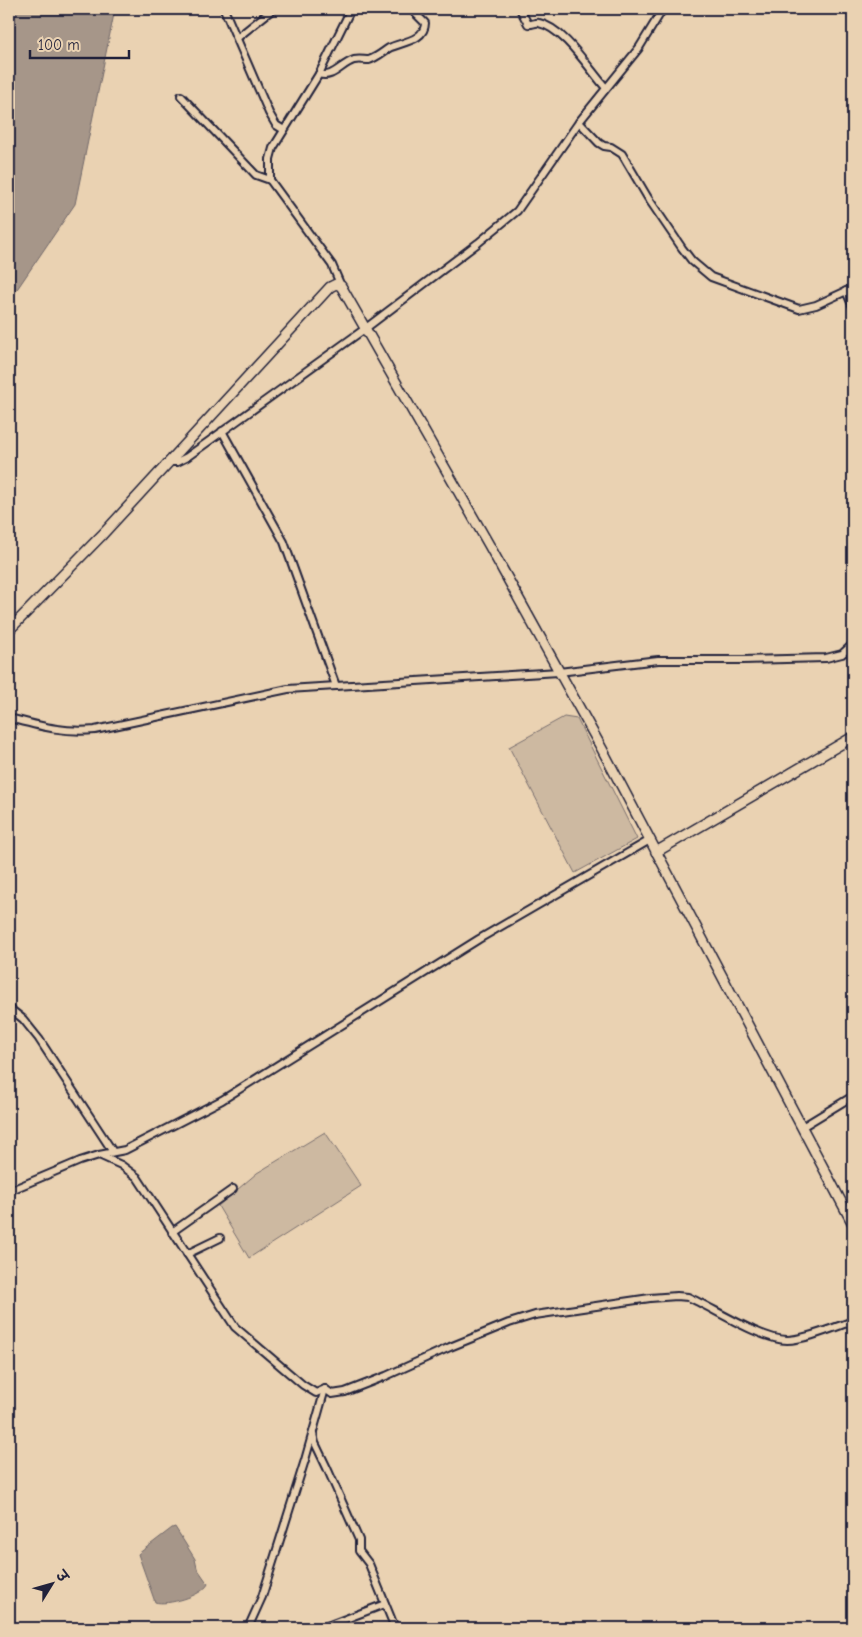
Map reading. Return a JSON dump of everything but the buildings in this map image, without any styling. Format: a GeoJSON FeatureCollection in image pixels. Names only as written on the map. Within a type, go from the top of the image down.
{"type":"FeatureCollection","features":[{"type":"Feature","properties":{"kind":"main road"},"geometry":{"type":"LineString","coordinates":[[9,630],[102,536],[330,287],[336,284],[341,286],[485,536],[650,840],[853,1224]]}},
{"type":"Feature","properties":{"kind":"main road"},"geometry":{"type":"LineString","coordinates":[[656,852],[853,737]]}},
{"type":"Feature","properties":{"kind":"street"},"geometry":{"type":"LineString","coordinates":[[224,9],[269,113],[276,125],[284,130]]}},
{"type":"Feature","properties":{"kind":"street"},"geometry":{"type":"LineString","coordinates":[[237,38],[273,9]]}},
{"type":"Feature","properties":{"kind":"street"},"geometry":{"type":"LineString","coordinates":[[341,286],[332,265],[270,180],[270,159],[273,148],[319,74],[351,9]]}},
{"type":"Feature","properties":{"kind":"street"},"geometry":{"type":"LineString","coordinates":[[319,74],[329,75],[351,61],[372,58],[415,38],[425,28],[425,23],[411,9]]}},
{"type":"Feature","properties":{"kind":"street"},"geometry":{"type":"LineString","coordinates":[[520,9],[529,25],[539,23],[560,34],[606,88]]}},
{"type":"Feature","properties":{"kind":"street"},"geometry":{"type":"LineString","coordinates":[[169,462],[183,459],[366,328],[517,211],[579,122],[639,48],[663,9]]}},
{"type":"Feature","properties":{"kind":"street"},"geometry":{"type":"LineString","coordinates":[[181,96],[256,176],[270,180]]}},
{"type":"Feature","properties":{"kind":"street"},"geometry":{"type":"LineString","coordinates":[[579,122],[599,143],[611,147],[622,154],[648,198],[682,248],[692,261],[711,276],[799,309],[816,306],[853,288]]}},
{"type":"Feature","properties":{"kind":"street"},"geometry":{"type":"LineString","coordinates":[[846,291],[853,307]]}},
{"type":"Feature","properties":{"kind":"street"},"geometry":{"type":"LineString","coordinates":[[222,431],[284,542],[336,686]]}},
{"type":"Feature","properties":{"kind":"street"},"geometry":{"type":"LineString","coordinates":[[9,718],[53,730],[95,730],[288,689],[559,672],[658,660],[826,658],[842,654],[851,646]]}},
{"type":"Feature","properties":{"kind":"street"},"geometry":{"type":"LineString","coordinates":[[851,646],[853,659]]}},
{"type":"Feature","properties":{"kind":"street"},"geometry":{"type":"LineString","coordinates":[[9,1191],[80,1161],[125,1150],[222,1100],[479,939],[650,840]]}},
{"type":"Feature","properties":{"kind":"street"},"geometry":{"type":"LineString","coordinates":[[9,1008],[28,1024],[114,1152]]}},
{"type":"Feature","properties":{"kind":"street"},"geometry":{"type":"LineString","coordinates":[[802,1127],[853,1096]]}},
{"type":"Feature","properties":{"kind":"street"},"geometry":{"type":"LineString","coordinates":[[99,1155],[121,1165],[137,1177],[240,1333],[303,1385],[316,1393],[325,1389]]}},
{"type":"Feature","properties":{"kind":"street"},"geometry":{"type":"LineString","coordinates":[[172,1232],[233,1189]]}},
{"type":"Feature","properties":{"kind":"street"},"geometry":{"type":"LineString","coordinates":[[187,1254],[220,1238]]}},
{"type":"Feature","properties":{"kind":"street"},"geometry":{"type":"LineString","coordinates":[[325,1389],[332,1394],[345,1392],[509,1323],[535,1315],[650,1298],[688,1297],[765,1335],[785,1340],[796,1339],[853,1322]]}},
{"type":"Feature","properties":{"kind":"street"},"geometry":{"type":"LineString","coordinates":[[248,1628],[262,1597],[325,1389]]}},
{"type":"Feature","properties":{"kind":"street"},"geometry":{"type":"LineString","coordinates":[[313,1433],[315,1443],[328,1468],[359,1540],[359,1551],[369,1564],[395,1628]]}},
{"type":"Feature","properties":{"kind":"street"},"geometry":{"type":"LineString","coordinates":[[322,1628],[385,1604]]}},
{"type":"Feature","properties":{"kind":"shaded area"},"geometry":{"type":"Polygon","coordinates":[[[9,9],[115,9],[75,204],[9,301],[9,9]]]}},
{"type":"Feature","properties":{"kind":"shaded area"},"geometry":{"type":"Polygon","coordinates":[[[564,717],[577,719],[637,839],[575,873],[509,747],[564,717]]]}},
{"type":"Feature","properties":{"kind":"shaded area"},"geometry":{"type":"Polygon","coordinates":[[[325,1132],[361,1186],[249,1258],[218,1206],[257,1173],[325,1132]]]}},
{"type":"Feature","properties":{"kind":"shaded area"},"geometry":{"type":"Polygon","coordinates":[[[175,1527],[195,1559],[197,1568],[208,1584],[199,1592],[184,1599],[168,1603],[155,1602],[138,1554],[175,1527]]]}}]}
